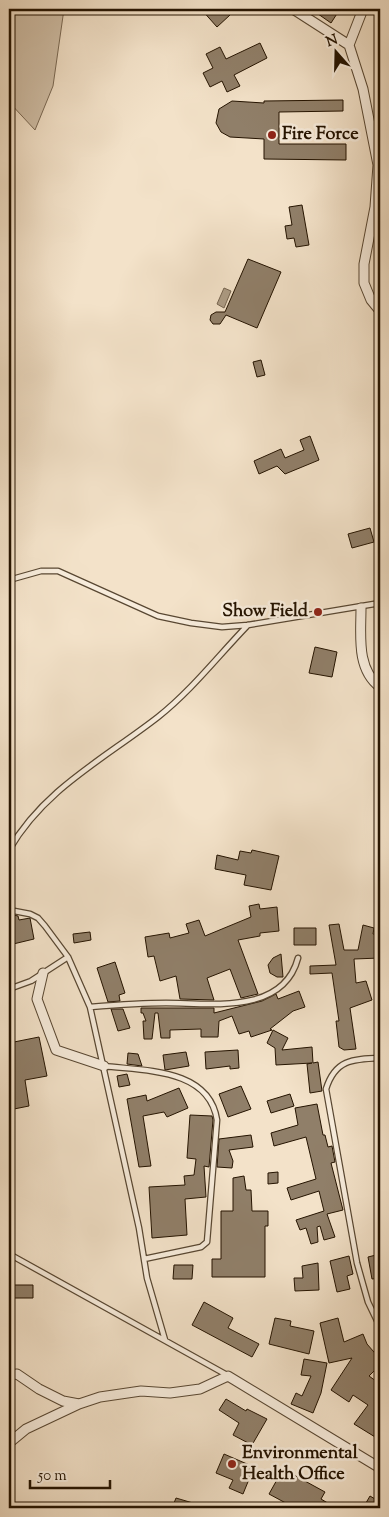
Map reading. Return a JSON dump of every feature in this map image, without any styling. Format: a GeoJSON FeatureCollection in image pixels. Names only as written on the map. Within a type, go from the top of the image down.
{"type":"FeatureCollection","features":[{"type":"Feature","properties":{"kind":"street"},"geometry":{"type":"LineString","coordinates":[[293,9],[349,44]]}},
{"type":"Feature","properties":{"kind":"street"},"geometry":{"type":"LineString","coordinates":[[363,9],[349,44],[375,140],[378,165],[375,207],[364,264],[364,283],[371,300],[380,311]]}},
{"type":"Feature","properties":{"kind":"street"},"geometry":{"type":"LineString","coordinates":[[361,608],[364,665],[371,681],[380,688]]}},
{"type":"Feature","properties":{"kind":"street"},"geometry":{"type":"LineString","coordinates":[[43,973],[37,999],[56,1050],[104,1066]]}},
{"type":"Feature","properties":{"kind":"street"},"geometry":{"type":"LineString","coordinates":[[9,1375],[16,1374],[63,1401],[79,1404]]}},
{"type":"Feature","properties":{"kind":"street"},"geometry":{"type":"LineString","coordinates":[[9,1444],[26,1429],[100,1396],[141,1391],[170,1393],[200,1389],[228,1376],[380,1468]]}},
{"type":"Feature","properties":{"kind":"lane"},"geometry":{"type":"LineString","coordinates":[[9,580],[41,571],[58,571],[158,616],[214,626],[248,625],[361,608],[380,603]]}},
{"type":"Feature","properties":{"kind":"lane"},"geometry":{"type":"LineString","coordinates":[[9,850],[29,819],[51,796],[174,703],[248,625]]}},
{"type":"Feature","properties":{"kind":"lane"},"geometry":{"type":"LineString","coordinates":[[9,910],[38,918],[68,957],[90,1007],[144,1259],[165,1340]]}},
{"type":"Feature","properties":{"kind":"lane"},"geometry":{"type":"LineString","coordinates":[[9,989],[31,981],[68,957]]}},
{"type":"Feature","properties":{"kind":"lane"},"geometry":{"type":"LineString","coordinates":[[90,1007],[130,1003],[231,1005],[270,994],[286,983],[295,972],[298,958]]}},
{"type":"Feature","properties":{"kind":"lane"},"geometry":{"type":"LineString","coordinates":[[380,1058],[364,1059],[338,1066],[331,1075],[326,1089],[357,1263],[368,1302],[380,1328]]}},
{"type":"Feature","properties":{"kind":"lane"},"geometry":{"type":"LineString","coordinates":[[104,1066],[184,1077],[198,1087],[216,1111],[217,1120],[207,1242],[201,1247],[144,1259]]}},
{"type":"Feature","properties":{"kind":"lane"},"geometry":{"type":"LineString","coordinates":[[9,1254],[228,1376]]}},
{"type":"Feature","properties":{"kind":"shaded area"},"geometry":{"type":"Polygon","coordinates":[[[14,9],[64,9],[53,86],[35,130],[9,102],[9,18],[13,18],[14,9]]]}},
{"type":"Feature","properties":{"kind":"shaded area"},"geometry":{"type":"Polygon","coordinates":[[[224,288],[231,291],[224,308],[217,304],[224,288]]]}},
{"type":"Feature","properties":{"kind":"building"},"geometry":{"type":"Polygon","coordinates":[[[201,9],[225,9],[230,15],[217,27],[201,9]]]}},
{"type":"Feature","properties":{"kind":"building"},"geometry":{"type":"Polygon","coordinates":[[[311,9],[340,9],[331,23],[311,9]]]}},
{"type":"Feature","properties":{"kind":"building"},"geometry":{"type":"Polygon","coordinates":[[[260,43],[267,58],[234,75],[240,86],[227,92],[222,81],[210,87],[203,73],[213,68],[206,54],[220,47],[226,59],[260,43]]]}},
{"type":"Feature","properties":{"kind":"building"},"geometry":{"type":"Polygon","coordinates":[[[343,100],[343,111],[279,112],[279,144],[346,144],[346,160],[264,159],[264,139],[230,137],[221,132],[216,123],[219,109],[232,101],[264,103],[264,101],[343,100]]]}},
{"type":"Feature","properties":{"kind":"building"},"geometry":{"type":"Polygon","coordinates":[[[302,205],[309,245],[296,247],[294,238],[287,239],[285,226],[292,225],[289,207],[302,205]]]}},
{"type":"Feature","properties":{"kind":"building"},"geometry":{"type":"Polygon","coordinates":[[[248,259],[281,272],[257,328],[226,315],[220,324],[213,324],[210,320],[211,315],[216,312],[225,312],[248,259]]]}},
{"type":"Feature","properties":{"kind":"building"},"geometry":{"type":"Polygon","coordinates":[[[261,360],[265,375],[257,377],[253,362],[261,360]]]}},
{"type":"Feature","properties":{"kind":"building"},"geometry":{"type":"Polygon","coordinates":[[[310,436],[319,460],[285,474],[277,466],[259,474],[254,461],[281,449],[285,458],[304,450],[300,440],[310,436]]]}},
{"type":"Feature","properties":{"kind":"building"},"geometry":{"type":"Polygon","coordinates":[[[370,528],[374,542],[352,548],[348,534],[370,528]]]}},
{"type":"Feature","properties":{"kind":"building"},"geometry":{"type":"Polygon","coordinates":[[[315,647],[337,652],[332,677],[309,673],[315,647]]]}},
{"type":"Feature","properties":{"kind":"building"},"geometry":{"type":"Polygon","coordinates":[[[252,850],[279,856],[271,890],[244,885],[246,875],[215,869],[217,855],[238,860],[240,851],[251,853],[252,850]]]}},
{"type":"Feature","properties":{"kind":"building"},"geometry":{"type":"Polygon","coordinates":[[[259,904],[260,909],[277,907],[279,931],[260,933],[260,936],[238,940],[258,994],[241,998],[230,969],[207,978],[214,1000],[180,999],[176,976],[160,981],[154,956],[148,957],[145,937],[169,933],[170,938],[189,933],[186,924],[199,920],[205,936],[251,917],[249,906],[259,904]]]}},
{"type":"Feature","properties":{"kind":"building"},"geometry":{"type":"Polygon","coordinates":[[[9,914],[18,916],[19,920],[30,918],[34,939],[9,945],[9,914]]]}},
{"type":"Feature","properties":{"kind":"building"},"geometry":{"type":"Polygon","coordinates":[[[339,924],[344,950],[358,950],[363,925],[374,928],[373,934],[380,935],[380,958],[354,959],[356,983],[366,981],[372,1000],[350,1008],[356,1049],[344,1050],[339,1047],[336,1021],[339,1021],[332,973],[310,974],[310,966],[336,965],[329,925],[339,924]]]}},
{"type":"Feature","properties":{"kind":"building"},"geometry":{"type":"Polygon","coordinates":[[[294,928],[316,928],[316,945],[294,945],[294,928]]]}},
{"type":"Feature","properties":{"kind":"building"},"geometry":{"type":"Polygon","coordinates":[[[90,932],[91,940],[74,943],[73,934],[90,932]]]}},
{"type":"Feature","properties":{"kind":"building"},"geometry":{"type":"Polygon","coordinates":[[[281,954],[283,977],[277,977],[270,973],[268,965],[273,958],[281,954]]]}},
{"type":"Feature","properties":{"kind":"building"},"geometry":{"type":"Polygon","coordinates":[[[115,962],[125,993],[119,995],[120,1001],[108,1002],[97,968],[115,962]]]}},
{"type":"Feature","properties":{"kind":"building"},"geometry":{"type":"Polygon","coordinates":[[[299,991],[305,1007],[293,1011],[270,1029],[272,1030],[251,1037],[249,1031],[239,1034],[232,1016],[219,1021],[218,1037],[201,1037],[201,1029],[170,1030],[170,1038],[161,1038],[158,1013],[155,1013],[152,1039],[144,1039],[143,1021],[146,1021],[143,1013],[141,1013],[141,1008],[214,1008],[214,1013],[262,1001],[276,994],[278,999],[299,991]]]}},
{"type":"Feature","properties":{"kind":"building"},"geometry":{"type":"Polygon","coordinates":[[[111,1009],[123,1009],[130,1028],[118,1031],[111,1009]]]}},
{"type":"Feature","properties":{"kind":"building"},"geometry":{"type":"Polygon","coordinates":[[[273,1030],[288,1038],[282,1050],[312,1047],[313,1063],[318,1062],[322,1091],[310,1093],[307,1064],[312,1063],[276,1065],[275,1048],[267,1043],[273,1030]]]}},
{"type":"Feature","properties":{"kind":"building"},"geometry":{"type":"Polygon","coordinates":[[[39,1037],[47,1076],[25,1080],[29,1106],[9,1110],[9,1043],[39,1037]]]}},
{"type":"Feature","properties":{"kind":"building"},"geometry":{"type":"Polygon","coordinates":[[[238,1050],[239,1068],[230,1069],[230,1066],[206,1069],[205,1052],[238,1050]]]}},
{"type":"Feature","properties":{"kind":"building"},"geometry":{"type":"Polygon","coordinates":[[[186,1052],[189,1066],[165,1070],[163,1055],[186,1052]]]}},
{"type":"Feature","properties":{"kind":"building"},"geometry":{"type":"Polygon","coordinates":[[[128,1053],[138,1054],[142,1066],[127,1064],[128,1053]]]}},
{"type":"Feature","properties":{"kind":"building"},"geometry":{"type":"Polygon","coordinates":[[[127,1074],[130,1085],[119,1087],[117,1076],[127,1074]]]}},
{"type":"Feature","properties":{"kind":"building"},"geometry":{"type":"Polygon","coordinates":[[[241,1086],[251,1109],[228,1117],[219,1094],[241,1086]]]}},
{"type":"Feature","properties":{"kind":"building"},"geometry":{"type":"Polygon","coordinates":[[[179,1088],[188,1108],[167,1117],[164,1112],[143,1116],[151,1166],[139,1167],[127,1099],[146,1095],[147,1101],[179,1088]]]}},
{"type":"Feature","properties":{"kind":"building"},"geometry":{"type":"Polygon","coordinates":[[[290,1094],[294,1106],[271,1113],[267,1101],[290,1094]]]}},
{"type":"Feature","properties":{"kind":"building"},"geometry":{"type":"Polygon","coordinates":[[[317,1104],[323,1135],[325,1135],[328,1147],[332,1146],[335,1162],[331,1163],[343,1210],[327,1214],[335,1237],[324,1240],[320,1226],[317,1227],[318,1242],[311,1244],[306,1228],[300,1230],[296,1220],[324,1211],[319,1191],[291,1200],[287,1188],[316,1179],[306,1137],[274,1146],[271,1133],[298,1125],[295,1108],[317,1104]]]}},
{"type":"Feature","properties":{"kind":"building"},"geometry":{"type":"Polygon","coordinates":[[[190,1115],[212,1116],[213,1120],[209,1167],[204,1166],[206,1197],[185,1199],[187,1235],[152,1238],[149,1187],[185,1185],[184,1176],[194,1175],[196,1159],[187,1158],[190,1115]]]}},
{"type":"Feature","properties":{"kind":"building"},"geometry":{"type":"Polygon","coordinates":[[[251,1135],[253,1147],[229,1150],[233,1161],[232,1168],[217,1167],[219,1139],[251,1135]]]}},
{"type":"Feature","properties":{"kind":"building"},"geometry":{"type":"Polygon","coordinates":[[[278,1172],[278,1183],[268,1184],[268,1173],[278,1172]]]}},
{"type":"Feature","properties":{"kind":"building"},"geometry":{"type":"Polygon","coordinates":[[[244,1176],[246,1190],[251,1190],[252,1211],[268,1211],[268,1226],[265,1226],[265,1277],[212,1277],[212,1259],[221,1259],[221,1211],[233,1211],[233,1178],[244,1176]]]}},
{"type":"Feature","properties":{"kind":"building"},"geometry":{"type":"Polygon","coordinates":[[[380,1254],[380,1278],[372,1279],[368,1257],[380,1254]]]}},
{"type":"Feature","properties":{"kind":"building"},"geometry":{"type":"Polygon","coordinates":[[[349,1256],[353,1274],[347,1276],[350,1289],[337,1292],[330,1261],[349,1256]]]}},
{"type":"Feature","properties":{"kind":"building"},"geometry":{"type":"Polygon","coordinates":[[[318,1263],[319,1290],[295,1291],[294,1278],[303,1278],[302,1266],[318,1263]]]}},
{"type":"Feature","properties":{"kind":"building"},"geometry":{"type":"Polygon","coordinates":[[[174,1265],[193,1265],[192,1279],[173,1279],[174,1265]]]}},
{"type":"Feature","properties":{"kind":"building"},"geometry":{"type":"Polygon","coordinates":[[[9,1285],[33,1285],[33,1298],[9,1298],[9,1285]]]}},
{"type":"Feature","properties":{"kind":"building"},"geometry":{"type":"Polygon","coordinates":[[[204,1302],[233,1318],[228,1328],[259,1344],[252,1357],[192,1325],[204,1302]]]}},
{"type":"Feature","properties":{"kind":"building"},"geometry":{"type":"Polygon","coordinates":[[[275,1318],[291,1321],[290,1326],[314,1331],[309,1354],[269,1344],[275,1318]]]}},
{"type":"Feature","properties":{"kind":"building"},"geometry":{"type":"Polygon","coordinates":[[[338,1318],[344,1342],[363,1334],[367,1344],[380,1359],[380,1365],[369,1376],[380,1384],[380,1440],[354,1424],[368,1405],[353,1395],[349,1402],[331,1390],[352,1358],[329,1363],[320,1323],[338,1318]]]}},
{"type":"Feature","properties":{"kind":"building"},"geometry":{"type":"Polygon","coordinates":[[[304,1359],[327,1363],[321,1393],[313,1413],[291,1404],[296,1393],[302,1396],[311,1376],[301,1375],[304,1359]]]}},
{"type":"Feature","properties":{"kind":"building"},"geometry":{"type":"Polygon","coordinates":[[[226,1399],[246,1411],[247,1409],[267,1419],[252,1445],[233,1435],[239,1423],[219,1410],[226,1399]]]}},
{"type":"Feature","properties":{"kind":"building"},"geometry":{"type":"Polygon","coordinates":[[[224,1454],[254,1467],[243,1494],[229,1488],[233,1480],[216,1473],[224,1454]]]}},
{"type":"Feature","properties":{"kind":"building"},"geometry":{"type":"Polygon","coordinates":[[[283,1469],[325,1492],[321,1499],[336,1508],[295,1508],[269,1494],[283,1469]]]}},
{"type":"Feature","properties":{"kind":"building"},"geometry":{"type":"Polygon","coordinates":[[[370,1496],[380,1502],[380,1508],[363,1508],[370,1496]]]}},
{"type":"Feature","properties":{"kind":"building"},"geometry":{"type":"Polygon","coordinates":[[[176,1498],[203,1506],[203,1508],[172,1508],[176,1498]]]}},
{"type":"Feature","properties":{"kind":"place","name":"Fire Force"},"geometry":{"type":"Point","coordinates":[272,135]}},
{"type":"Feature","properties":{"kind":"place","name":"Show Field"},"geometry":{"type":"Point","coordinates":[318,612]}},
{"type":"Feature","properties":{"kind":"place","name":"Environmental Health Office"},"geometry":{"type":"Point","coordinates":[232,1464]}}]}
